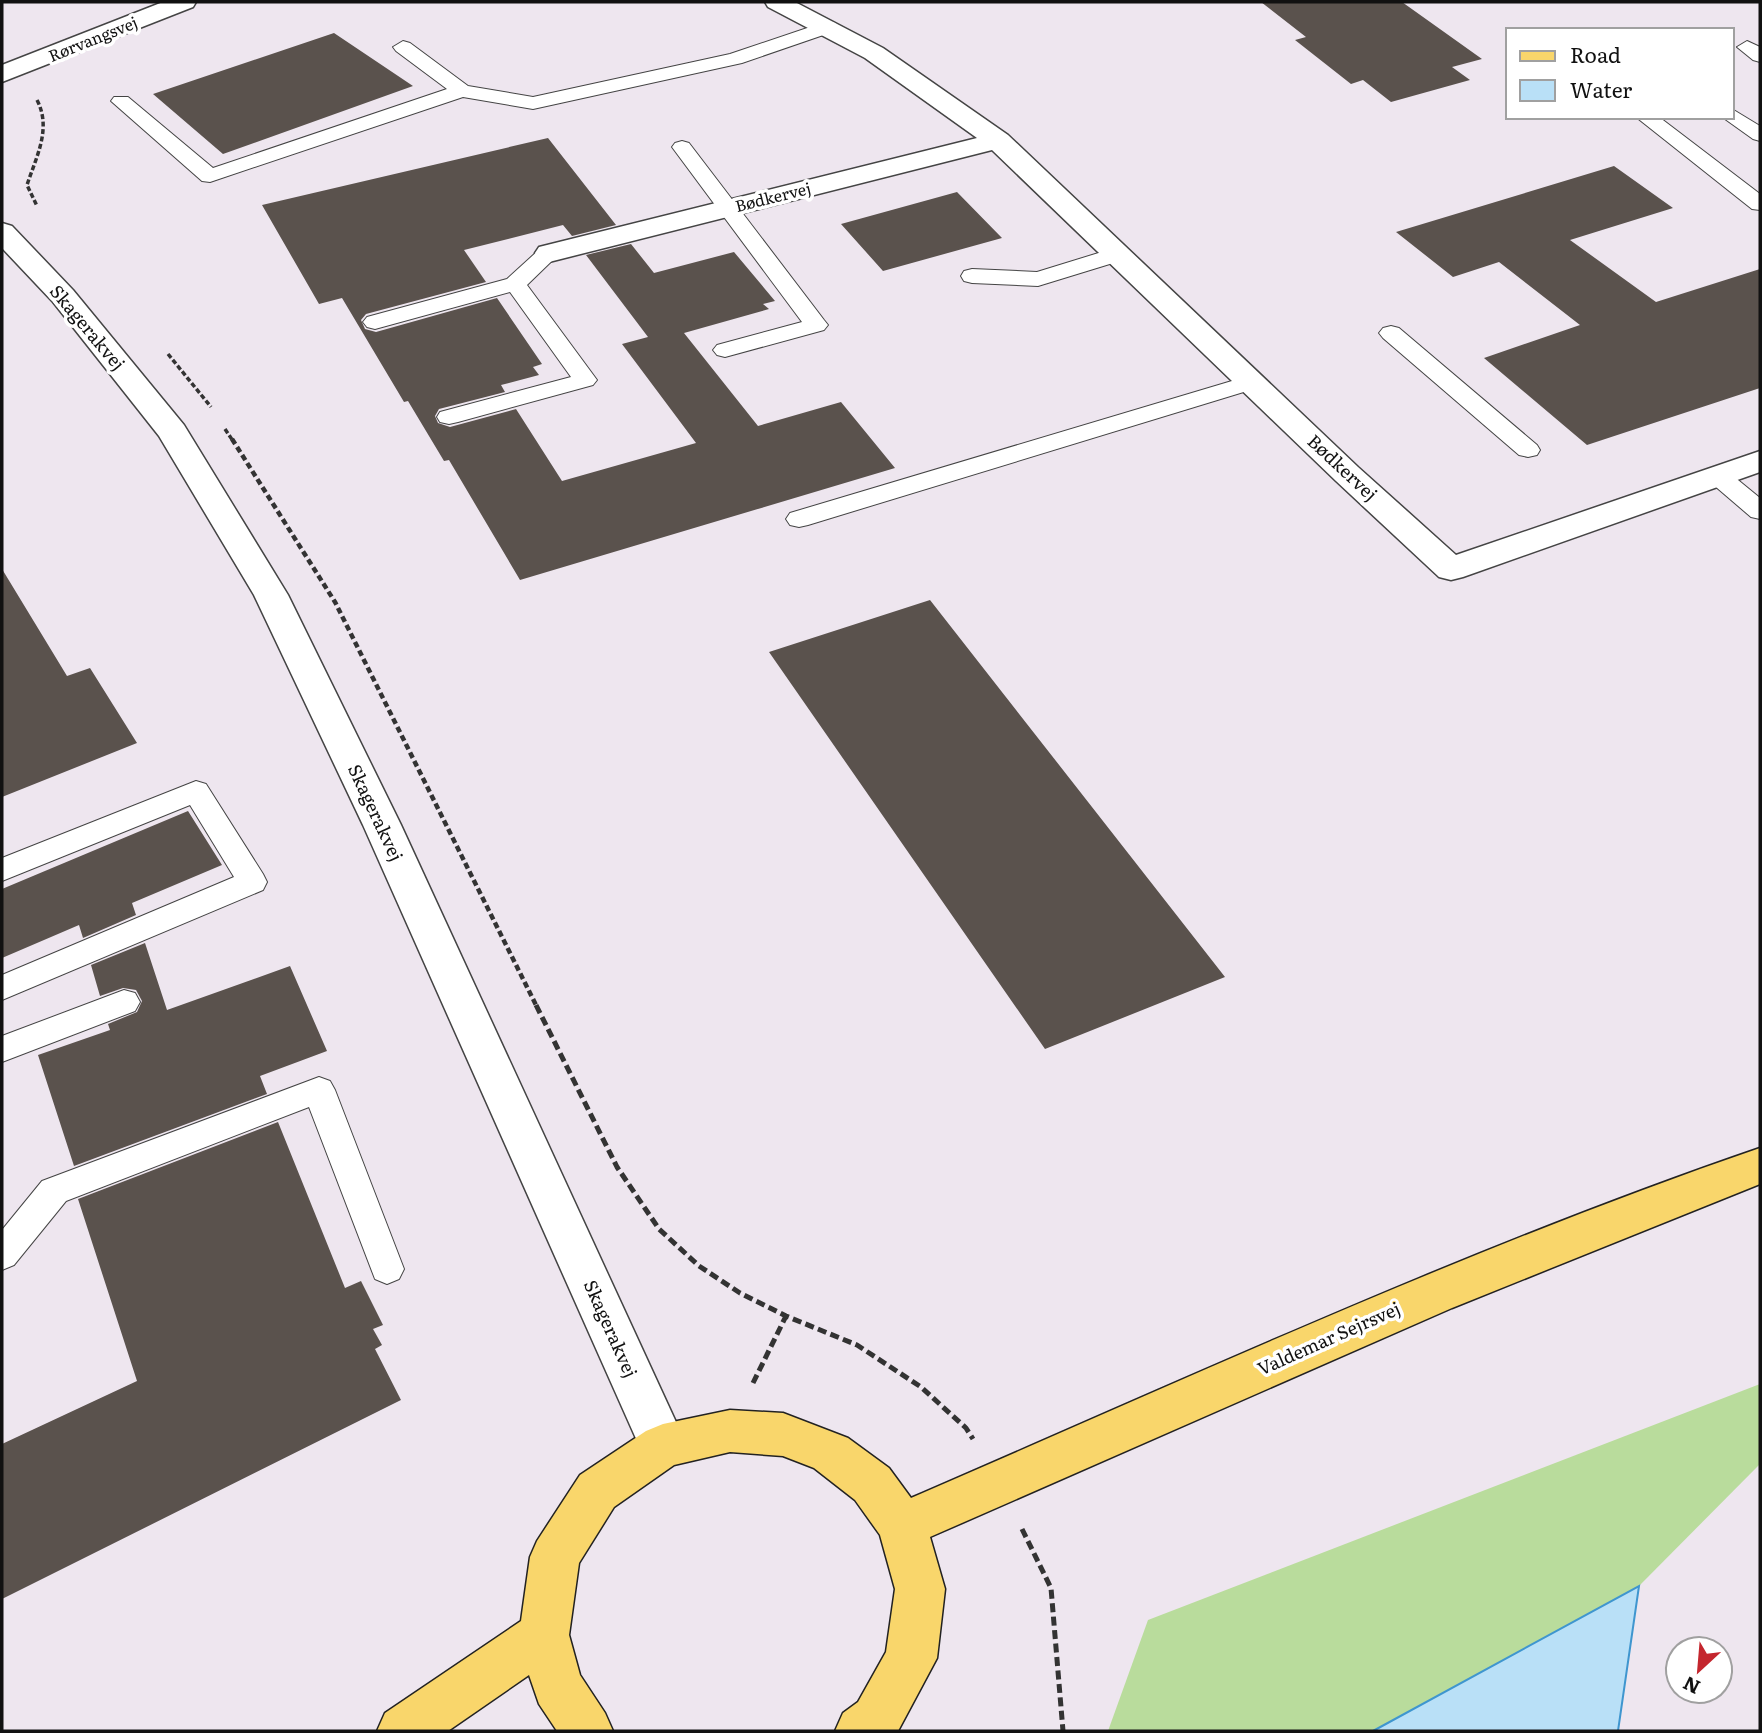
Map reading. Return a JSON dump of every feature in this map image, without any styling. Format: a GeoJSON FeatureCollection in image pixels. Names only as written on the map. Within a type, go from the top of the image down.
{"type":"FeatureCollection","features":[{"type":"Feature","properties":{"kind":"main road","name":"Valdemar Sejrsvej"},"geometry":{"type":"LineString","coordinates":[[902,1525],[1398,1309],[1662,1201],[1760,1166]]}},
{"type":"Feature","properties":{"kind":"main road"},"geometry":{"type":"LineString","coordinates":[[585,1731],[557,1686],[544,1635],[555,1557],[597,1491],[663,1446],[730,1431],[783,1435],[831,1453],[872,1484],[902,1525],[920,1589],[911,1658],[876,1720],[861,1731]]}},
{"type":"Feature","properties":{"kind":"main road"},"geometry":{"type":"LineString","coordinates":[[403,1731],[544,1635]]}},
{"type":"Feature","properties":{"kind":"street","name":"Rørvangsvej"},"geometry":{"type":"LineString","coordinates":[[4,74],[184,2]]}},
{"type":"Feature","properties":{"kind":"street","name":"Bødkervej"},"geometry":{"type":"LineString","coordinates":[[777,2],[828,27],[924,86],[998,141],[1347,474],[1451,569],[1760,461]]}},
{"type":"Feature","properties":{"kind":"street","name":"Bødkervej"},"geometry":{"type":"LineString","coordinates":[[549,253],[998,141]]}},
{"type":"Feature","properties":{"kind":"street","name":"Skagerakvej"},"geometry":{"type":"LineString","coordinates":[[2,232],[63,296],[173,432],[271,595],[382,825],[663,1446]]}},
{"type":"Feature","properties":{"kind":"lane"},"geometry":{"type":"LineString","coordinates":[[403,47],[462,91],[533,103],[734,59],[828,27]]}},
{"type":"Feature","properties":{"kind":"lane"},"geometry":{"type":"LineString","coordinates":[[121,102],[210,176],[462,91]]}},
{"type":"Feature","properties":{"kind":"lane"},"geometry":{"type":"LineString","coordinates":[[1734,116],[1760,135]]}},
{"type":"Feature","properties":{"kind":"lane"},"geometry":{"type":"LineString","coordinates":[[1649,119],[1760,204]]}},
{"type":"Feature","properties":{"kind":"lane"},"geometry":{"type":"LineString","coordinates":[[682,147],[816,325],[725,350]]}},
{"type":"Feature","properties":{"kind":"lane"},"geometry":{"type":"LineString","coordinates":[[375,322],[515,284],[549,253]]}},
{"type":"Feature","properties":{"kind":"lane"},"geometry":{"type":"LineString","coordinates":[[972,276],[1038,279],[1118,254]]}},
{"type":"Feature","properties":{"kind":"lane"},"geometry":{"type":"LineString","coordinates":[[449,418],[585,380],[515,284]]}},
{"type":"Feature","properties":{"kind":"lane"},"geometry":{"type":"LineString","coordinates":[[1391,333],[1528,450]]}},
{"type":"Feature","properties":{"kind":"lane"},"geometry":{"type":"LineString","coordinates":[[799,519],[1252,382]]}},
{"type":"Feature","properties":{"kind":"lane"},"geometry":{"type":"LineString","coordinates":[[1717,476],[1760,511]]}},
{"type":"Feature","properties":{"kind":"lane"},"geometry":{"type":"LineString","coordinates":[[2,870],[196,792],[252,882],[2,988]]}},
{"type":"Feature","properties":{"kind":"lane"},"geometry":{"type":"LineString","coordinates":[[2,1049],[124,1002]]}},
{"type":"Feature","properties":{"kind":"lane"},"geometry":{"type":"LineString","coordinates":[[2,1255],[54,1191],[319,1090],[387,1269]]}},
{"type":"Feature","properties":{"kind":"path"},"geometry":{"type":"LineString","coordinates":[[4,74],[28,91],[46,112],[45,128],[27,185],[31,197],[44,213]]}},
{"type":"Feature","properties":{"kind":"path"},"geometry":{"type":"LineString","coordinates":[[164,349],[201,391],[216,415]]}},
{"type":"Feature","properties":{"kind":"path"},"geometry":{"type":"LineString","coordinates":[[224,427],[335,602],[617,1167],[659,1229],[699,1266],[740,1293],[786,1316],[857,1345],[921,1387],[966,1428],[1000,1483],[1051,1588],[1062,1731]]}},
{"type":"Feature","properties":{"kind":"path"},"geometry":{"type":"LineString","coordinates":[[730,1431],[786,1316]]}},
{"type":"Feature","properties":{"kind":"shaded area"},"geometry":{"type":"Polygon","coordinates":[[[2,2],[1760,2],[1760,1731],[2,1731],[2,2]]]}},
{"type":"Feature","properties":{"kind":"green space"},"geometry":{"type":"Polygon","coordinates":[[[1760,1384],[1760,1464],[1639,1586],[1373,1731],[1108,1731],[1148,1620],[1760,1384]]]}},
{"type":"Feature","properties":{"kind":"water"},"geometry":{"type":"Polygon","coordinates":[[[1639,1586],[1618,1731],[1373,1731],[1639,1586]]]}},
{"type":"Feature","properties":{"kind":"building"},"geometry":{"type":"Polygon","coordinates":[[[1261,2],[1402,2],[1482,59],[1452,67],[1470,80],[1391,102],[1363,80],[1351,84],[1295,40],[1306,37],[1261,2]]]}},
{"type":"Feature","properties":{"kind":"building"},"geometry":{"type":"Polygon","coordinates":[[[334,33],[413,86],[223,154],[153,94],[334,33]]]}},
{"type":"Feature","properties":{"kind":"building"},"geometry":{"type":"Polygon","coordinates":[[[548,138],[616,225],[572,236],[563,225],[464,250],[486,282],[366,314],[361,320],[365,329],[376,332],[497,298],[542,364],[533,367],[539,375],[501,385],[505,392],[439,409],[435,416],[438,423],[450,427],[516,409],[562,481],[696,443],[622,344],[648,337],[586,255],[631,244],[654,273],[734,252],[775,301],[763,304],[769,309],[684,333],[758,426],[841,402],[895,468],[520,580],[449,460],[444,461],[408,401],[404,402],[342,298],[319,304],[262,205],[548,138]]]}},
{"type":"Feature","properties":{"kind":"building"},"geometry":{"type":"Polygon","coordinates":[[[1614,166],[1673,208],[1570,240],[1656,302],[1760,269],[1760,388],[1587,445],[1484,358],[1580,325],[1499,262],[1453,277],[1396,232],[1614,166]]]}},
{"type":"Feature","properties":{"kind":"building"},"geometry":{"type":"Polygon","coordinates":[[[957,192],[1002,238],[883,271],[841,224],[957,192]]]}},
{"type":"Feature","properties":{"kind":"building"},"geometry":{"type":"Polygon","coordinates":[[[2,569],[67,676],[90,668],[137,743],[2,797],[2,569]]]}},
{"type":"Feature","properties":{"kind":"building"},"geometry":{"type":"Polygon","coordinates":[[[930,600],[1225,977],[1045,1049],[769,652],[930,600]]]}},
{"type":"Feature","properties":{"kind":"building"},"geometry":{"type":"Polygon","coordinates":[[[188,811],[222,865],[132,903],[136,915],[83,938],[79,925],[2,958],[2,889],[188,811]]]}},
{"type":"Feature","properties":{"kind":"building"},"geometry":{"type":"Polygon","coordinates":[[[145,943],[167,1010],[290,966],[327,1051],[260,1076],[267,1094],[74,1166],[38,1055],[110,1030],[108,1024],[137,1012],[142,1001],[136,990],[123,988],[100,996],[91,965],[145,943]]]}},
{"type":"Feature","properties":{"kind":"building"},"geometry":{"type":"Polygon","coordinates":[[[278,1122],[345,1288],[361,1281],[383,1325],[373,1329],[382,1345],[375,1349],[401,1400],[2,1599],[2,1444],[137,1381],[78,1199],[278,1122]]]}}]}
